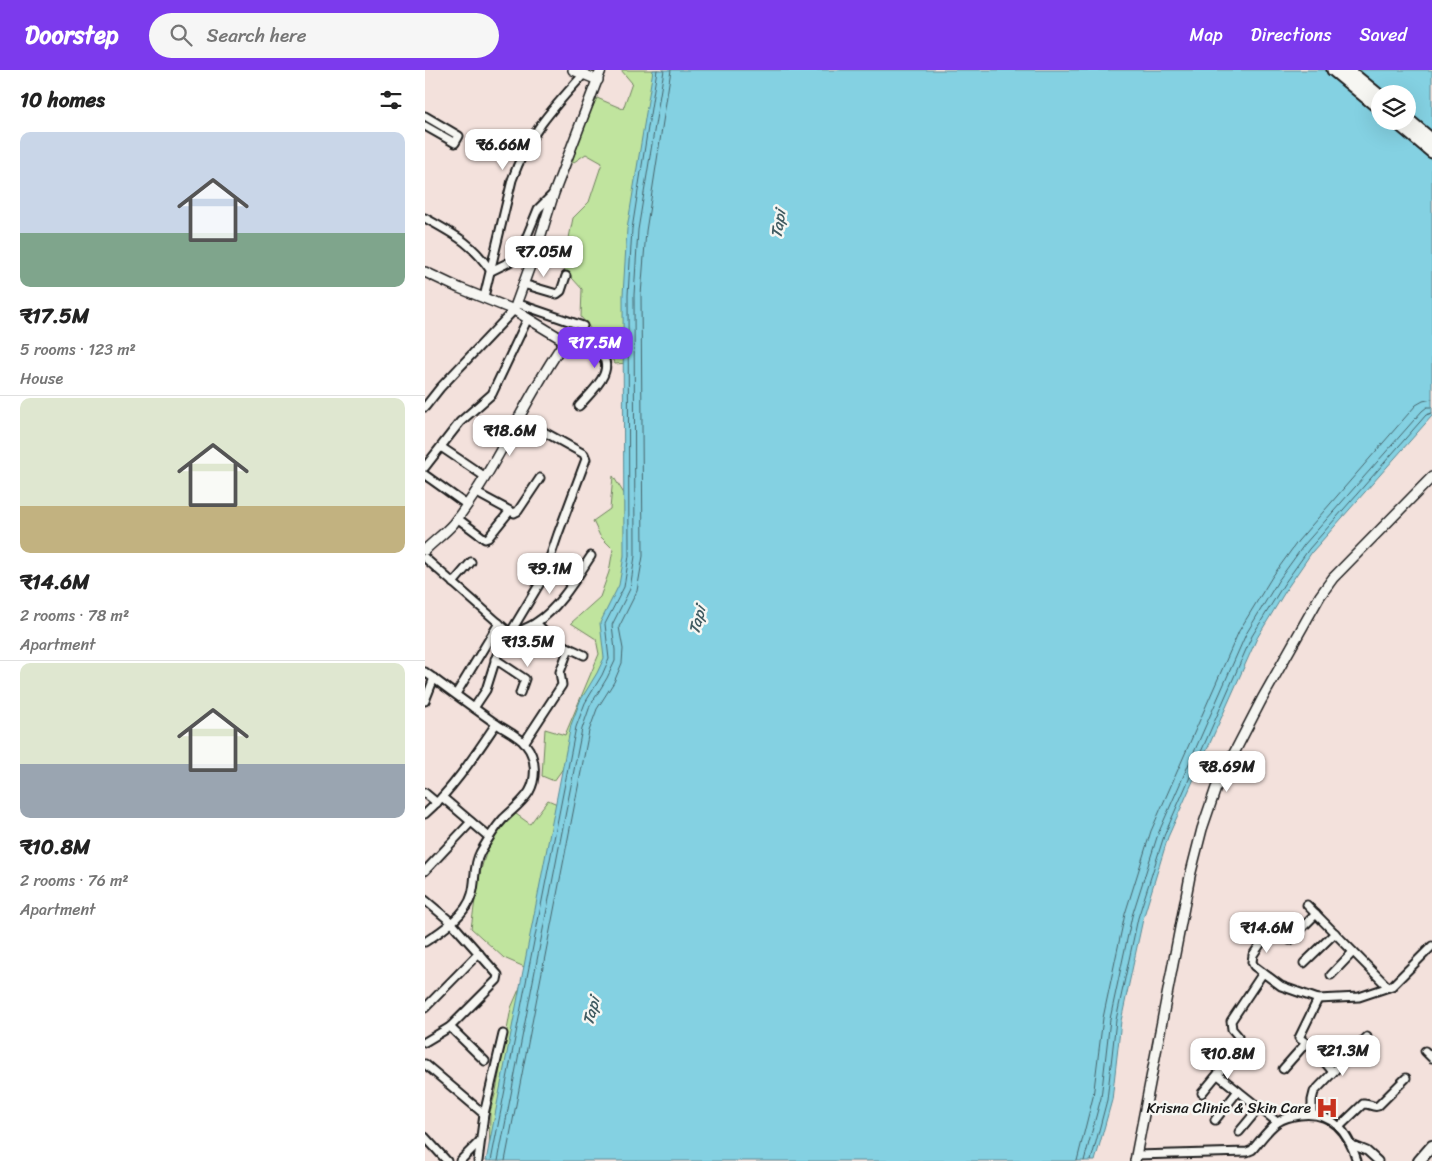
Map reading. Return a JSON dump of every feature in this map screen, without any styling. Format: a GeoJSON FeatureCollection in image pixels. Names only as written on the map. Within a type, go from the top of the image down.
{"type":"FeatureCollection","features":[{"type":"Feature","properties":{"kind":"main road"},"geometry":{"type":"LineString","coordinates":[[1333,70],[1371,102]]}},
{"type":"Feature","properties":{"kind":"main road"},"geometry":{"type":"LineString","coordinates":[[1348,70],[1371,89]]}},
{"type":"Feature","properties":{"kind":"main road"},"geometry":{"type":"LineString","coordinates":[[1416,127],[1432,140]]}},
{"type":"Feature","properties":{"kind":"main road"},"geometry":{"type":"LineString","coordinates":[[1406,130],[1432,152]]}},
{"type":"Feature","properties":{"kind":"main road"},"geometry":{"type":"LineString","coordinates":[[1419,1161],[1432,1146]]}},
{"type":"Feature","properties":{"kind":"street"},"geometry":{"type":"LineString","coordinates":[[573,70],[598,80]]}},
{"type":"Feature","properties":{"kind":"street"},"geometry":{"type":"LineString","coordinates":[[425,407],[515,307],[554,193],[601,70]]}},
{"type":"Feature","properties":{"kind":"street"},"geometry":{"type":"LineString","coordinates":[[484,297],[512,180],[523,155],[540,124],[583,75]]}},
{"type":"Feature","properties":{"kind":"street"},"geometry":{"type":"LineString","coordinates":[[425,116],[459,136],[455,143],[425,126]]}},
{"type":"Feature","properties":{"kind":"street"},"geometry":{"type":"LineString","coordinates":[[491,271],[520,256],[538,209],[554,193]]}},
{"type":"Feature","properties":{"kind":"street"},"geometry":{"type":"LineString","coordinates":[[425,218],[468,243],[478,252],[491,271]]}},
{"type":"Feature","properties":{"kind":"street"},"geometry":{"type":"LineString","coordinates":[[520,256],[533,259]]}},
{"type":"Feature","properties":{"kind":"street"},"geometry":{"type":"LineString","coordinates":[[425,272],[484,297],[583,326]]}},
{"type":"Feature","properties":{"kind":"street"},"geometry":{"type":"LineString","coordinates":[[523,284],[557,294],[561,291],[566,276]]}},
{"type":"Feature","properties":{"kind":"street"},"geometry":{"type":"LineString","coordinates":[[515,307],[528,318],[565,341],[587,342],[603,355],[607,368],[602,378],[579,406]]}},
{"type":"Feature","properties":{"kind":"street"},"geometry":{"type":"LineString","coordinates":[[425,466],[460,422],[495,390],[528,318]]}},
{"type":"Feature","properties":{"kind":"street"},"geometry":{"type":"LineString","coordinates":[[425,550],[452,525],[467,505],[519,418],[545,370],[565,341]]}},
{"type":"Feature","properties":{"kind":"street"},"geometry":{"type":"LineString","coordinates":[[474,708],[486,690],[495,659],[543,578],[586,458],[584,454],[519,418]]}},
{"type":"Feature","properties":{"kind":"street"},"geometry":{"type":"LineString","coordinates":[[441,447],[485,476]]}},
{"type":"Feature","properties":{"kind":"street"},"geometry":{"type":"LineString","coordinates":[[425,475],[467,505]]}},
{"type":"Feature","properties":{"kind":"street"},"geometry":{"type":"LineString","coordinates":[[1357,1161],[1352,1144],[1339,1126],[1322,1117],[1311,1114],[1283,1119],[1277,1122],[1252,1150],[1247,1152],[1136,1158],[1190,876],[1202,830],[1216,788],[1261,699],[1320,596],[1333,578],[1432,477]]}},
{"type":"Feature","properties":{"kind":"street"},"geometry":{"type":"LineString","coordinates":[[475,492],[514,514],[540,478]]}},
{"type":"Feature","properties":{"kind":"street"},"geometry":{"type":"LineString","coordinates":[[457,518],[485,539],[509,512]]}},
{"type":"Feature","properties":{"kind":"street"},"geometry":{"type":"LineString","coordinates":[[509,634],[536,623],[555,606],[574,583],[591,556]]}},
{"type":"Feature","properties":{"kind":"street"},"geometry":{"type":"LineString","coordinates":[[425,558],[509,634]]}},
{"type":"Feature","properties":{"kind":"street"},"geometry":{"type":"LineString","coordinates":[[453,583],[471,562]]}},
{"type":"Feature","properties":{"kind":"street"},"geometry":{"type":"LineString","coordinates":[[456,694],[499,623]]}},
{"type":"Feature","properties":{"kind":"street"},"geometry":{"type":"LineString","coordinates":[[536,623],[555,641],[585,655]]}},
{"type":"Feature","properties":{"kind":"street"},"geometry":{"type":"LineString","coordinates":[[524,743],[562,685],[560,672],[569,648]]}},
{"type":"Feature","properties":{"kind":"street"},"geometry":{"type":"LineString","coordinates":[[495,659],[525,680],[521,694]]}},
{"type":"Feature","properties":{"kind":"street"},"geometry":{"type":"LineString","coordinates":[[425,672],[524,743],[532,755],[535,764],[530,790],[521,803],[489,837],[480,854],[475,866],[469,904],[451,922],[425,942]]}},
{"type":"Feature","properties":{"kind":"street"},"geometry":{"type":"LineString","coordinates":[[425,701],[434,678]]}},
{"type":"Feature","properties":{"kind":"street"},"geometry":{"type":"LineString","coordinates":[[425,814],[440,800],[478,752],[496,724]]}},
{"type":"Feature","properties":{"kind":"street"},"geometry":{"type":"LineString","coordinates":[[425,793],[440,800],[489,837]]}},
{"type":"Feature","properties":{"kind":"street"},"geometry":{"type":"LineString","coordinates":[[425,871],[471,822]]}},
{"type":"Feature","properties":{"kind":"street"},"geometry":{"type":"LineString","coordinates":[[425,900],[451,922],[497,973],[497,980],[450,1028],[426,1040]]}},
{"type":"Feature","properties":{"kind":"street"},"geometry":{"type":"LineString","coordinates":[[1307,904],[1388,987]]}},
{"type":"Feature","properties":{"kind":"street"},"geometry":{"type":"LineString","coordinates":[[1290,940],[1317,914]]}},
{"type":"Feature","properties":{"kind":"street"},"geometry":{"type":"LineString","coordinates":[[1278,918],[1252,962],[1254,966],[1281,986],[1318,999],[1359,997],[1392,986],[1432,946]]}},
{"type":"Feature","properties":{"kind":"street"},"geometry":{"type":"LineString","coordinates":[[1304,963],[1335,933]]}},
{"type":"Feature","properties":{"kind":"street"},"geometry":{"type":"LineString","coordinates":[[1331,975],[1353,952]]}},
{"type":"Feature","properties":{"kind":"street"},"geometry":{"type":"LineString","coordinates":[[425,1008],[479,953]]}},
{"type":"Feature","properties":{"kind":"street"},"geometry":{"type":"LineString","coordinates":[[1202,1093],[1235,1052],[1238,1036],[1231,1029],[1231,1020],[1263,973]]}},
{"type":"Feature","properties":{"kind":"street"},"geometry":{"type":"LineString","coordinates":[[1318,999],[1299,1038],[1312,1047],[1333,1072]]}},
{"type":"Feature","properties":{"kind":"street"},"geometry":{"type":"LineString","coordinates":[[450,1028],[485,1061]]}},
{"type":"Feature","properties":{"kind":"street"},"geometry":{"type":"LineString","coordinates":[[478,1161],[484,1114],[503,1034]]}},
{"type":"Feature","properties":{"kind":"street"},"geometry":{"type":"LineString","coordinates":[[1311,1114],[1314,1092],[1367,1037]]}},
{"type":"Feature","properties":{"kind":"street"},"geometry":{"type":"LineString","coordinates":[[1283,1069],[1306,1043]]}},
{"type":"Feature","properties":{"kind":"street"},"geometry":{"type":"LineString","coordinates":[[1425,1051],[1432,1058]]}},
{"type":"Feature","properties":{"kind":"street"},"geometry":{"type":"LineString","coordinates":[[425,1064],[484,1114]]}},
{"type":"Feature","properties":{"kind":"street"},"geometry":{"type":"LineString","coordinates":[[1218,1075],[1277,1122]]}},
{"type":"Feature","properties":{"kind":"street"},"geometry":{"type":"LineString","coordinates":[[1339,1126],[1363,1104],[1374,1107],[1378,1106],[1406,1078]]}},
{"type":"Feature","properties":{"kind":"street"},"geometry":{"type":"LineString","coordinates":[[1215,1120],[1238,1091]]}},
{"type":"Feature","properties":{"kind":"street"},"geometry":{"type":"LineString","coordinates":[[1239,1132],[1259,1108]]}},
{"type":"Feature","properties":{"kind":"street"},"geometry":{"type":"LineString","coordinates":[[425,1137],[447,1161]]}},
{"type":"Feature","properties":{"kind":"street"},"geometry":{"type":"LineString","coordinates":[[460,1161],[480,1141]]}},
{"type":"Feature","properties":{"kind":"street"},"geometry":{"type":"LineString","coordinates":[[1352,1144],[1367,1151],[1378,1161]]}},
{"type":"Feature","properties":{"kind":"green space"},"geometry":{"type":"Polygon","coordinates":[[[621,70],[660,70],[628,363],[615,364],[603,344],[581,317],[582,289],[563,268],[573,218],[589,202],[602,163],[586,154],[571,164],[586,120],[597,98],[623,109],[632,83],[621,70]]]}},
{"type":"Feature","properties":{"kind":"green space"},"geometry":{"type":"Polygon","coordinates":[[[613,476],[628,500],[617,668],[584,739],[554,781],[542,776],[545,729],[565,735],[599,654],[596,639],[571,623],[600,597],[609,572],[613,549],[600,536],[593,521],[610,509],[613,476]]]}},
{"type":"Feature","properties":{"kind":"green space"},"geometry":{"type":"Polygon","coordinates":[[[548,800],[562,806],[529,969],[504,958],[471,928],[483,862],[494,838],[501,828],[516,814],[530,824],[548,800]]]}},
{"type":"Feature","properties":{"kind":"green space"},"geometry":{"type":"Polygon","coordinates":[[[527,971],[489,1161],[490,1112],[496,1091],[511,1008],[527,971]]]}},
{"type":"Feature","properties":{"kind":"water","name":"Tapi"},"geometry":{"type":"Polygon","coordinates":[[[653,70],[1432,70],[1432,416],[1312,552],[1257,638],[1168,837],[1143,919],[1121,1021],[1112,1100],[1095,1161],[486,1161],[571,725],[580,701],[604,658],[600,623],[619,585],[624,556],[623,295],[627,229],[653,70]]]}},
{"type":"Feature","properties":{"kind":"place","name":"Krisna Clinic & Skin Care"},"geometry":{"type":"Point","coordinates":[1327,1108]}}]}
